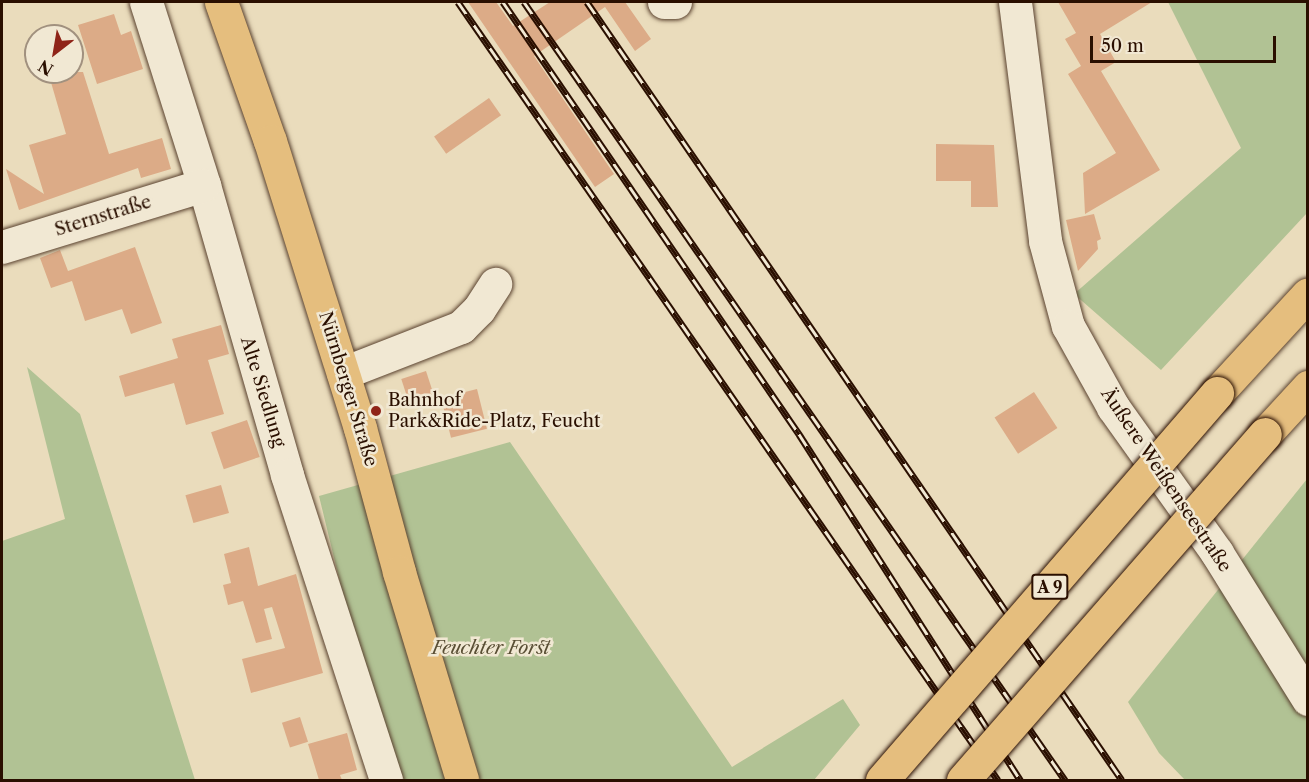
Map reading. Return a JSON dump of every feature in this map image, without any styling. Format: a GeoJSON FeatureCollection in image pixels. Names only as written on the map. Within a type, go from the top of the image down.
{"type":"FeatureCollection","features":[{"type":"Feature","properties":{"kind":"main road","name":"Nürnberger Straße"},"geometry":{"type":"LineString","coordinates":[[220,2],[343,373],[462,780]]}},
{"type":"Feature","properties":{"kind":"main road","name":"A 9"},"geometry":{"type":"LineString","coordinates":[[882,780],[1217,393],[1308,294]]}},
{"type":"Feature","properties":{"kind":"main road"},"geometry":{"type":"LineString","coordinates":[[963,780],[1264,434],[1308,387]]}},
{"type":"Feature","properties":{"kind":"street","name":"Alte Siedlung"},"geometry":{"type":"LineString","coordinates":[[146,2],[204,185],[284,464],[386,780]]}},
{"type":"Feature","properties":{"kind":"street"},"geometry":{"type":"LineString","coordinates":[[664,2],[675,2]]}},
{"type":"Feature","properties":{"kind":"street","name":"Äußere Weißenseestraße"},"geometry":{"type":"LineString","coordinates":[[1015,2],[1045,241],[1068,326],[1113,406],[1217,553],[1308,699]]}},
{"type":"Feature","properties":{"kind":"street","name":"Sternstraße"},"geometry":{"type":"LineString","coordinates":[[2,247],[204,185]]}},
{"type":"Feature","properties":{"kind":"street"},"geometry":{"type":"LineString","coordinates":[[343,373],[461,327],[479,309],[495,284]]}},
{"type":"Feature","properties":{"kind":"green space"},"geometry":{"type":"Polygon","coordinates":[[[1168,2],[1307,2],[1307,213],[1161,370],[1074,294],[1241,148],[1168,2]]]}},
{"type":"Feature","properties":{"kind":"green space"},"geometry":{"type":"Polygon","coordinates":[[[27,367],[80,414],[195,780],[2,780],[2,541],[65,519],[27,367]]]}},
{"type":"Feature","properties":{"kind":"green space","name":"Feuchter Forst"},"geometry":{"type":"Polygon","coordinates":[[[510,442],[732,767],[843,699],[860,725],[814,780],[388,780],[319,496],[510,442]]]}},
{"type":"Feature","properties":{"kind":"green space"},"geometry":{"type":"Polygon","coordinates":[[[1307,479],[1307,780],[1185,780],[1159,753],[1128,702],[1307,479]]]}},
{"type":"Feature","properties":{"kind":"building"},"geometry":{"type":"Polygon","coordinates":[[[468,2],[496,2],[513,26],[550,2],[625,2],[651,39],[635,51],[605,7],[534,56],[614,174],[595,187],[468,2]]]}},
{"type":"Feature","properties":{"kind":"building"},"geometry":{"type":"Polygon","coordinates":[[[1058,2],[1152,2],[1100,34],[1116,62],[1101,71],[1160,170],[1085,214],[1083,173],[1116,153],[1068,74],[1081,66],[1065,39],[1076,33],[1058,2]]]}},
{"type":"Feature","properties":{"kind":"building"},"geometry":{"type":"Polygon","coordinates":[[[114,14],[121,35],[131,31],[143,69],[97,84],[84,44],[84,24],[81,24],[114,14]]]}},
{"type":"Feature","properties":{"kind":"building"},"geometry":{"type":"Polygon","coordinates":[[[84,75],[109,154],[162,138],[171,169],[141,178],[138,168],[19,210],[6,169],[44,194],[29,145],[66,134],[51,84],[84,84],[84,75]]]}},
{"type":"Feature","properties":{"kind":"building"},"geometry":{"type":"Polygon","coordinates":[[[489,98],[501,115],[446,154],[434,136],[489,98]]]}},
{"type":"Feature","properties":{"kind":"building"},"geometry":{"type":"Polygon","coordinates":[[[936,144],[994,145],[998,207],[971,207],[971,181],[936,181],[936,144]]]}},
{"type":"Feature","properties":{"kind":"building"},"geometry":{"type":"Polygon","coordinates":[[[1094,214],[1101,239],[1097,241],[1098,249],[1078,271],[1066,220],[1094,214]]]}},
{"type":"Feature","properties":{"kind":"building"},"geometry":{"type":"Polygon","coordinates":[[[135,247],[162,323],[131,334],[122,309],[85,321],[72,281],[51,288],[40,258],[60,250],[68,271],[135,247]]]}},
{"type":"Feature","properties":{"kind":"building"},"geometry":{"type":"Polygon","coordinates":[[[221,325],[229,354],[208,360],[224,414],[186,425],[174,383],[125,397],[119,376],[178,358],[172,339],[221,325]]]}},
{"type":"Feature","properties":{"kind":"building"},"geometry":{"type":"Polygon","coordinates":[[[426,371],[434,395],[409,403],[401,379],[426,371]]]}},
{"type":"Feature","properties":{"kind":"building"},"geometry":{"type":"Polygon","coordinates":[[[477,389],[487,429],[451,438],[441,398],[477,389]]]}},
{"type":"Feature","properties":{"kind":"building"},"geometry":{"type":"Polygon","coordinates":[[[1034,392],[1057,428],[1018,454],[995,418],[1034,392]]]}},
{"type":"Feature","properties":{"kind":"building"},"geometry":{"type":"Polygon","coordinates":[[[247,420],[260,457],[224,469],[211,432],[247,420]]]}},
{"type":"Feature","properties":{"kind":"building"},"geometry":{"type":"Polygon","coordinates":[[[221,485],[229,513],[193,523],[185,495],[221,485]]]}},
{"type":"Feature","properties":{"kind":"building"},"geometry":{"type":"Polygon","coordinates":[[[249,547],[258,586],[296,574],[323,673],[251,693],[242,659],[285,648],[272,607],[264,609],[272,639],[256,643],[243,601],[228,605],[223,585],[231,583],[224,554],[249,547]]]}},
{"type":"Feature","properties":{"kind":"building"},"geometry":{"type":"Polygon","coordinates":[[[300,717],[308,742],[290,748],[282,723],[300,717]]]}},
{"type":"Feature","properties":{"kind":"building"},"geometry":{"type":"Polygon","coordinates":[[[347,733],[357,770],[340,775],[342,780],[319,780],[308,744],[347,733]]]}},
{"type":"Feature","properties":{"kind":"railway"},"geometry":{"type":"LineString","coordinates":[[458,2],[998,780]]}},
{"type":"Feature","properties":{"kind":"railway"},"geometry":{"type":"LineString","coordinates":[[503,2],[799,434],[1020,780]]}},
{"type":"Feature","properties":{"kind":"railway"},"geometry":{"type":"LineString","coordinates":[[524,2],[1065,780]]}},
{"type":"Feature","properties":{"kind":"railway"},"geometry":{"type":"LineString","coordinates":[[587,2],[1122,780]]}},
{"type":"Feature","properties":{"kind":"place","name":"Bahnhof Park&Ride-Platz, Feucht"},"geometry":{"type":"Point","coordinates":[376,411]}}]}
